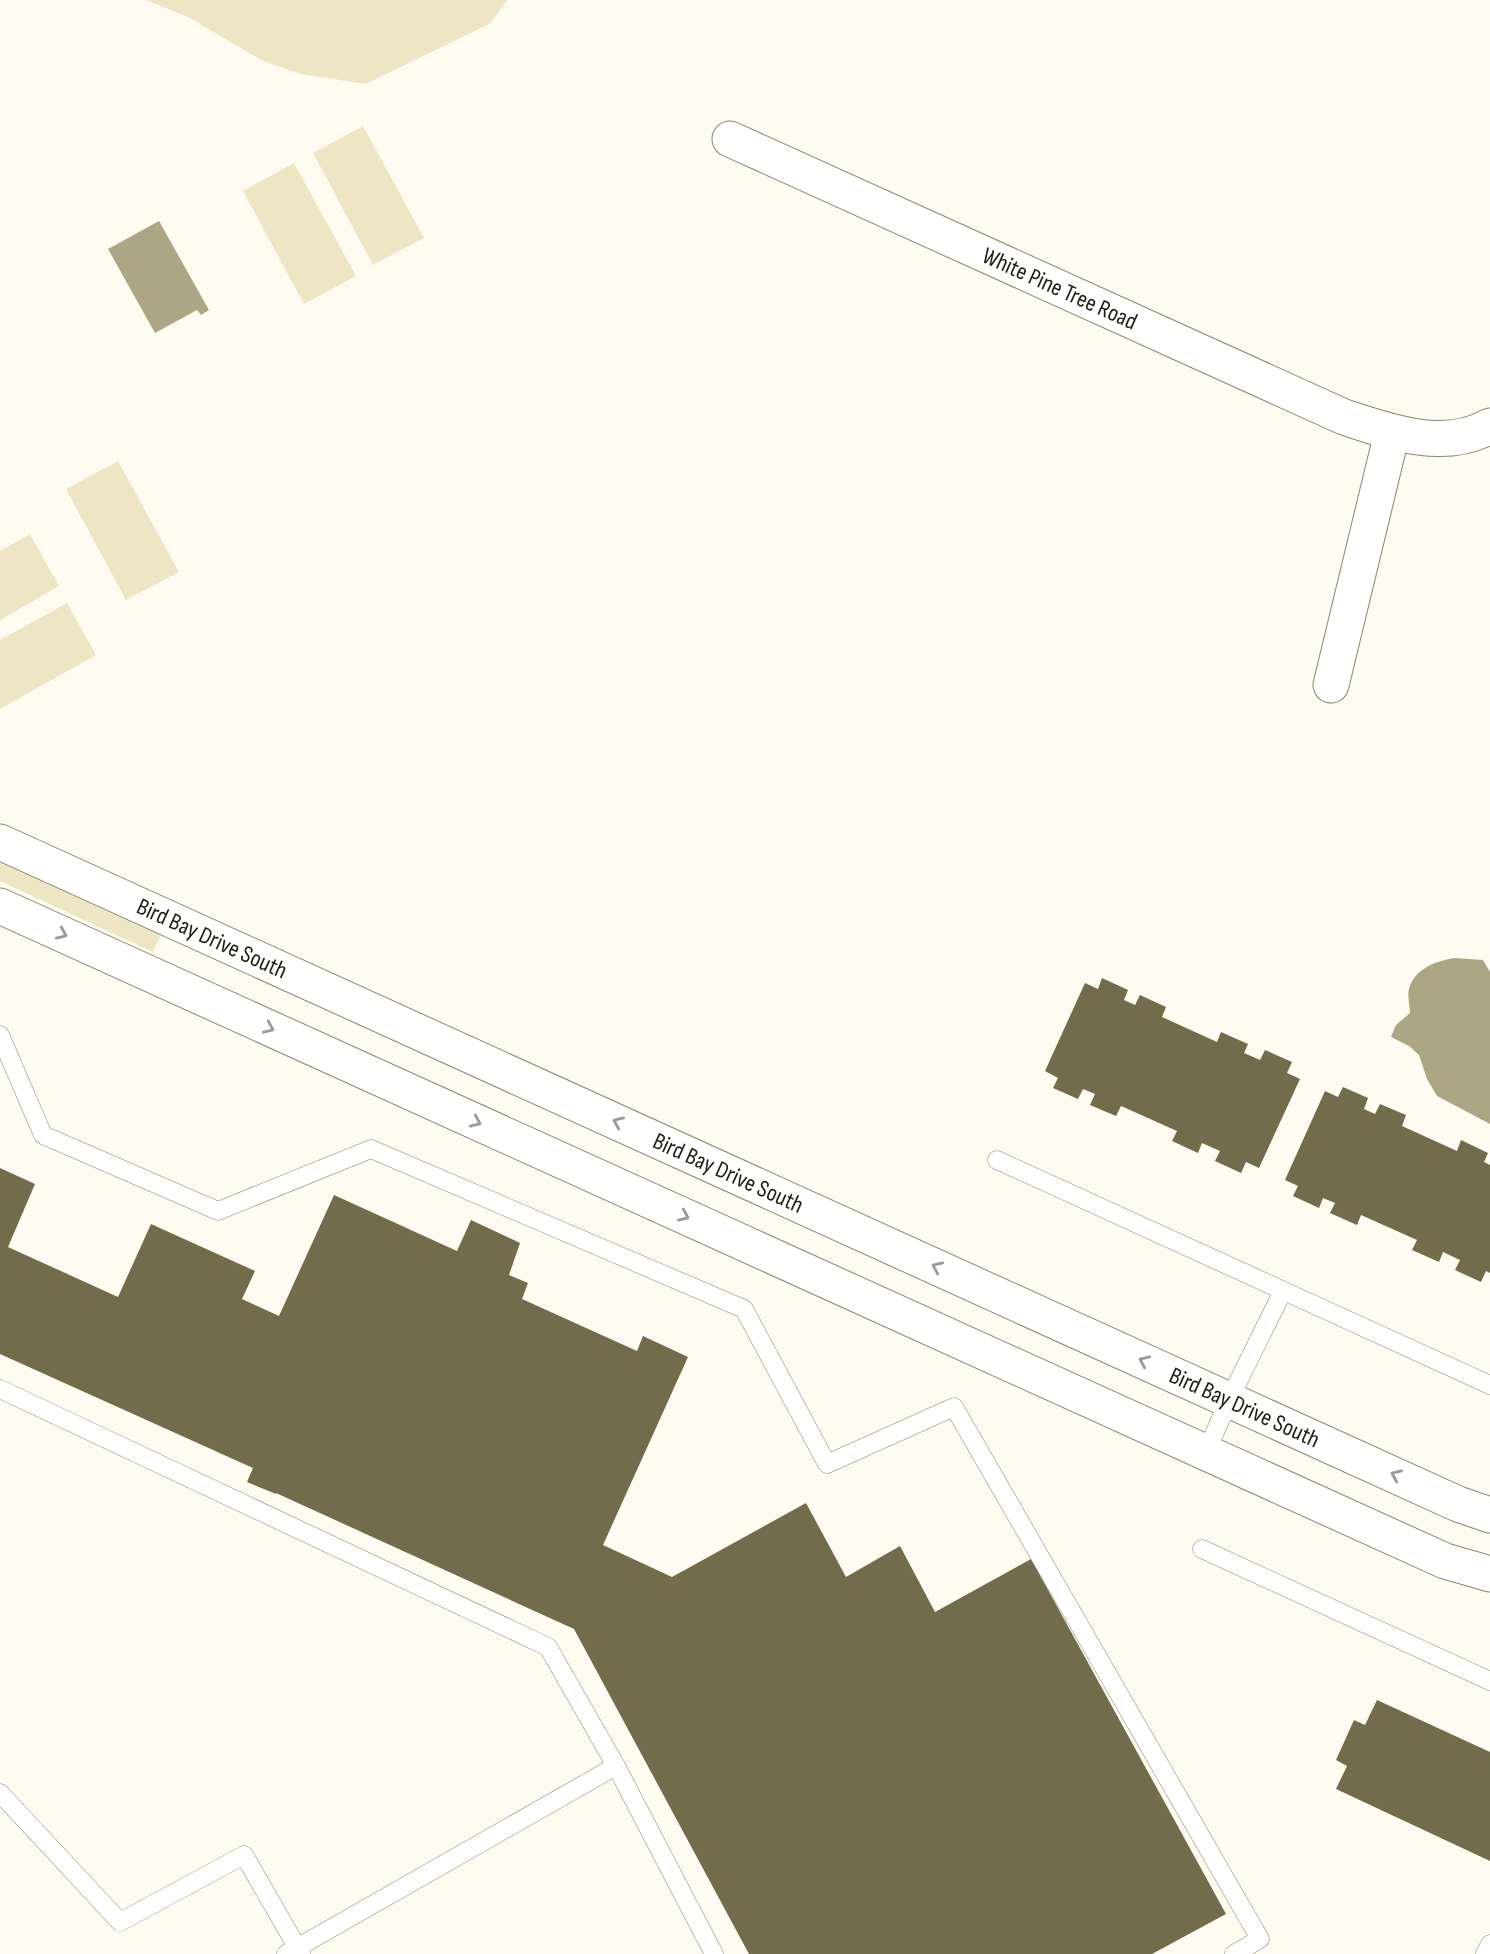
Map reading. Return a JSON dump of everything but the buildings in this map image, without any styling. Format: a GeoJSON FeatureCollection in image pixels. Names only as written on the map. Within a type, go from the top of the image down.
{"type":"FeatureCollection","features":[{"type":"Feature","properties":{"kind":"street","name":"White Pine Tree Road"},"geometry":{"type":"LineString","coordinates":[[730,139],[1331,412],[1392,433],[1430,439],[1457,437],[1490,426]]}},
{"type":"Feature","properties":{"kind":"street"},"geometry":{"type":"LineString","coordinates":[[1331,685],[1392,433]]}},
{"type":"Feature","properties":{"kind":"street","name":"Bird Bay Drive South"},"geometry":{"type":"LineString","coordinates":[[0,842],[1458,1504],[1490,1515]]}},
{"type":"Feature","properties":{"kind":"street"},"geometry":{"type":"LineString","coordinates":[[0,906],[1445,1561],[1490,1574]]}},
{"type":"Feature","properties":{"kind":"street"},"geometry":{"type":"LineString","coordinates":[[372,1074],[396,1022]]}},
{"type":"Feature","properties":{"kind":"street"},"geometry":{"type":"LineString","coordinates":[[859,1296],[882,1242]]}},
{"type":"Feature","properties":{"kind":"lane"},"geometry":{"type":"LineString","coordinates":[[0,1035],[43,1135],[218,1211],[371,1149],[744,1310],[827,1464],[954,1407],[1260,1939],[1234,1954]]}},
{"type":"Feature","properties":{"kind":"lane"},"geometry":{"type":"LineString","coordinates":[[997,1160],[1490,1385]]}},
{"type":"Feature","properties":{"kind":"lane"},"geometry":{"type":"LineString","coordinates":[[1206,1453],[1283,1291]]}},
{"type":"Feature","properties":{"kind":"lane"},"geometry":{"type":"LineString","coordinates":[[0,1389],[548,1647],[616,1766],[714,1954]]}},
{"type":"Feature","properties":{"kind":"lane"},"geometry":{"type":"LineString","coordinates":[[1202,1549],[1490,1681]]}},
{"type":"Feature","properties":{"kind":"lane"},"geometry":{"type":"LineString","coordinates":[[0,1793],[120,1922],[244,1854],[295,1952],[616,1766]]}},
{"type":"Feature","properties":{"kind":"lane"},"geometry":{"type":"LineString","coordinates":[[1485,1954],[1490,1944]]}},
{"type":"Feature","properties":{"kind":"shaded area"},"geometry":{"type":"Polygon","coordinates":[[[146,0],[507,0],[491,23],[366,84],[301,74],[263,61],[188,17],[146,0]]]}},
{"type":"Feature","properties":{"kind":"shaded area"},"geometry":{"type":"Polygon","coordinates":[[[363,126],[424,238],[373,265],[313,153],[363,126]]]}},
{"type":"Feature","properties":{"kind":"shaded area"},"geometry":{"type":"Polygon","coordinates":[[[294,163],[356,276],[304,304],[243,191],[294,163]]]}},
{"type":"Feature","properties":{"kind":"shaded area"},"geometry":{"type":"Polygon","coordinates":[[[159,221],[209,310],[201,315],[197,310],[155,333],[108,249],[159,221]]]}},
{"type":"Feature","properties":{"kind":"shaded area"},"geometry":{"type":"Polygon","coordinates":[[[118,461],[179,572],[126,600],[66,489],[118,461]]]}},
{"type":"Feature","properties":{"kind":"shaded area"},"geometry":{"type":"Polygon","coordinates":[[[30,534],[59,586],[0,620],[0,551],[30,534]]]}},
{"type":"Feature","properties":{"kind":"shaded area"},"geometry":{"type":"Polygon","coordinates":[[[67,603],[96,655],[0,709],[0,640],[67,603]]]}},
{"type":"Feature","properties":{"kind":"shaded area"},"geometry":{"type":"Polygon","coordinates":[[[0,826],[175,904],[153,952],[0,881],[0,826]]]}},
{"type":"Feature","properties":{"kind":"shaded area"},"geometry":{"type":"Polygon","coordinates":[[[1455,958],[1483,960],[1490,972],[1490,1124],[1437,1096],[1427,1079],[1419,1055],[1409,1046],[1391,1037],[1396,1025],[1410,1013],[1408,992],[1416,976],[1434,964],[1455,958]]]}}]}
